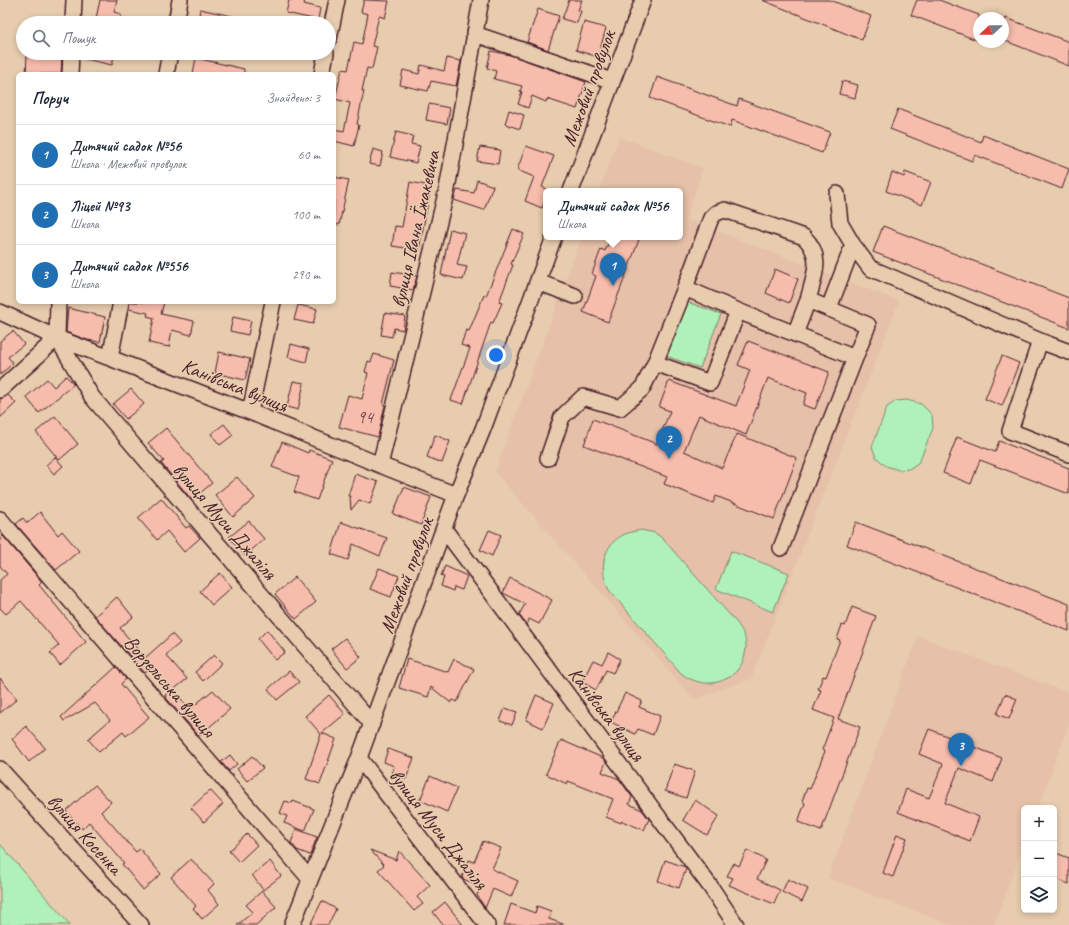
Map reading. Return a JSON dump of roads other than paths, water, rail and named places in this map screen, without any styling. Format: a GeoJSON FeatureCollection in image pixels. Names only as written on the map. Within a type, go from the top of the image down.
{"type":"FeatureCollection","features":[{"type":"Feature","properties":{"kind":"street"},"geometry":{"type":"LineString","coordinates":[[73,16],[74,0]]}},
{"type":"Feature","properties":{"kind":"street"},"geometry":{"type":"LineString","coordinates":[[177,16],[180,0]]}},
{"type":"Feature","properties":{"kind":"street"},"geometry":{"type":"LineString","coordinates":[[334,16],[337,0]]}},
{"type":"Feature","properties":{"kind":"street","name":"вулиця Івана Їжакевича"},"geometry":{"type":"LineString","coordinates":[[380,465],[447,189],[481,0]]}},
{"type":"Feature","properties":{"kind":"street","name":"Межовий провулок"},"geometry":{"type":"LineString","coordinates":[[572,188],[643,0]]}},
{"type":"Feature","properties":{"kind":"street"},"geometry":{"type":"LineString","coordinates":[[475,34],[612,81]]}},
{"type":"Feature","properties":{"kind":"street"},"geometry":{"type":"LineString","coordinates":[[70,72],[71,60]]}},
{"type":"Feature","properties":{"kind":"street"},"geometry":{"type":"LineString","coordinates":[[166,72],[169,60]]}},
{"type":"Feature","properties":{"kind":"street"},"geometry":{"type":"LineString","coordinates":[[322,72],[325,60]]}},
{"type":"Feature","properties":{"kind":"street"},"geometry":{"type":"LineString","coordinates":[[836,194],[840,223],[853,245],[870,268],[1069,352]]}},
{"type":"Feature","properties":{"kind":"street"},"geometry":{"type":"LineString","coordinates":[[548,458],[562,417],[583,397],[620,408],[642,389],[655,363],[712,218],[716,213],[725,210],[804,236],[810,243],[815,253],[817,262],[808,300],[795,334]]}},
{"type":"Feature","properties":{"kind":"street","name":"Межовий провулок"},"geometry":{"type":"LineString","coordinates":[[292,925],[372,724],[456,495],[486,422],[553,240]]}},
{"type":"Feature","properties":{"kind":"street"},"geometry":{"type":"LineString","coordinates":[[829,308],[853,245]]}},
{"type":"Feature","properties":{"kind":"street"},"geometry":{"type":"LineString","coordinates":[[538,282],[575,296]]}},
{"type":"Feature","properties":{"kind":"street"},"geometry":{"type":"LineString","coordinates":[[685,288],[855,358]]}},
{"type":"Feature","properties":{"kind":"street"},"geometry":{"type":"LineString","coordinates":[[782,548],[868,325],[808,300]]}},
{"type":"Feature","properties":{"kind":"street"},"geometry":{"type":"LineString","coordinates":[[0,390],[57,338],[58,304]]}},
{"type":"Feature","properties":{"kind":"street"},"geometry":{"type":"LineString","coordinates":[[110,358],[121,304]]}},
{"type":"Feature","properties":{"kind":"street"},"geometry":{"type":"LineString","coordinates":[[250,412],[273,304]]}},
{"type":"Feature","properties":{"kind":"street"},"geometry":{"type":"LineString","coordinates":[[655,363],[710,383],[738,311]]}},
{"type":"Feature","properties":{"kind":"street","name":"Канівська вулиця"},"geometry":{"type":"LineString","coordinates":[[0,312],[57,338],[250,412],[456,495]]}},
{"type":"Feature","properties":{"kind":"street","name":"вулиця Муси Джаліля"},"geometry":{"type":"LineString","coordinates":[[57,338],[92,397],[372,724]]}},
{"type":"Feature","properties":{"kind":"street"},"geometry":{"type":"LineString","coordinates":[[1040,341],[1010,431],[1069,454]]}},
{"type":"Feature","properties":{"kind":"street","name":"Ворзельська вулиця"},"geometry":{"type":"LineString","coordinates":[[0,519],[310,878]]}},
{"type":"Feature","properties":{"kind":"street","name":"Канівська вулиця"},"geometry":{"type":"LineString","coordinates":[[444,529],[706,880],[736,925]]}},
{"type":"Feature","properties":{"kind":"street","name":"вулиця Муси Джаліля"},"geometry":{"type":"LineString","coordinates":[[359,758],[487,925]]}},
{"type":"Feature","properties":{"kind":"street","name":"вулиця Косенка"},"geometry":{"type":"LineString","coordinates":[[0,769],[141,925]]}},
{"type":"Feature","properties":{"kind":"place","name":"Дитячий садок №56"},"geometry":{"type":"Point","coordinates":[613,286]}},
{"type":"Feature","properties":{"kind":"place","name":"Ліцей №93"},"geometry":{"type":"Point","coordinates":[669,459]}},
{"type":"Feature","properties":{"kind":"place","name":"Дитячий садок №556"},"geometry":{"type":"Point","coordinates":[961,766]}}]}
